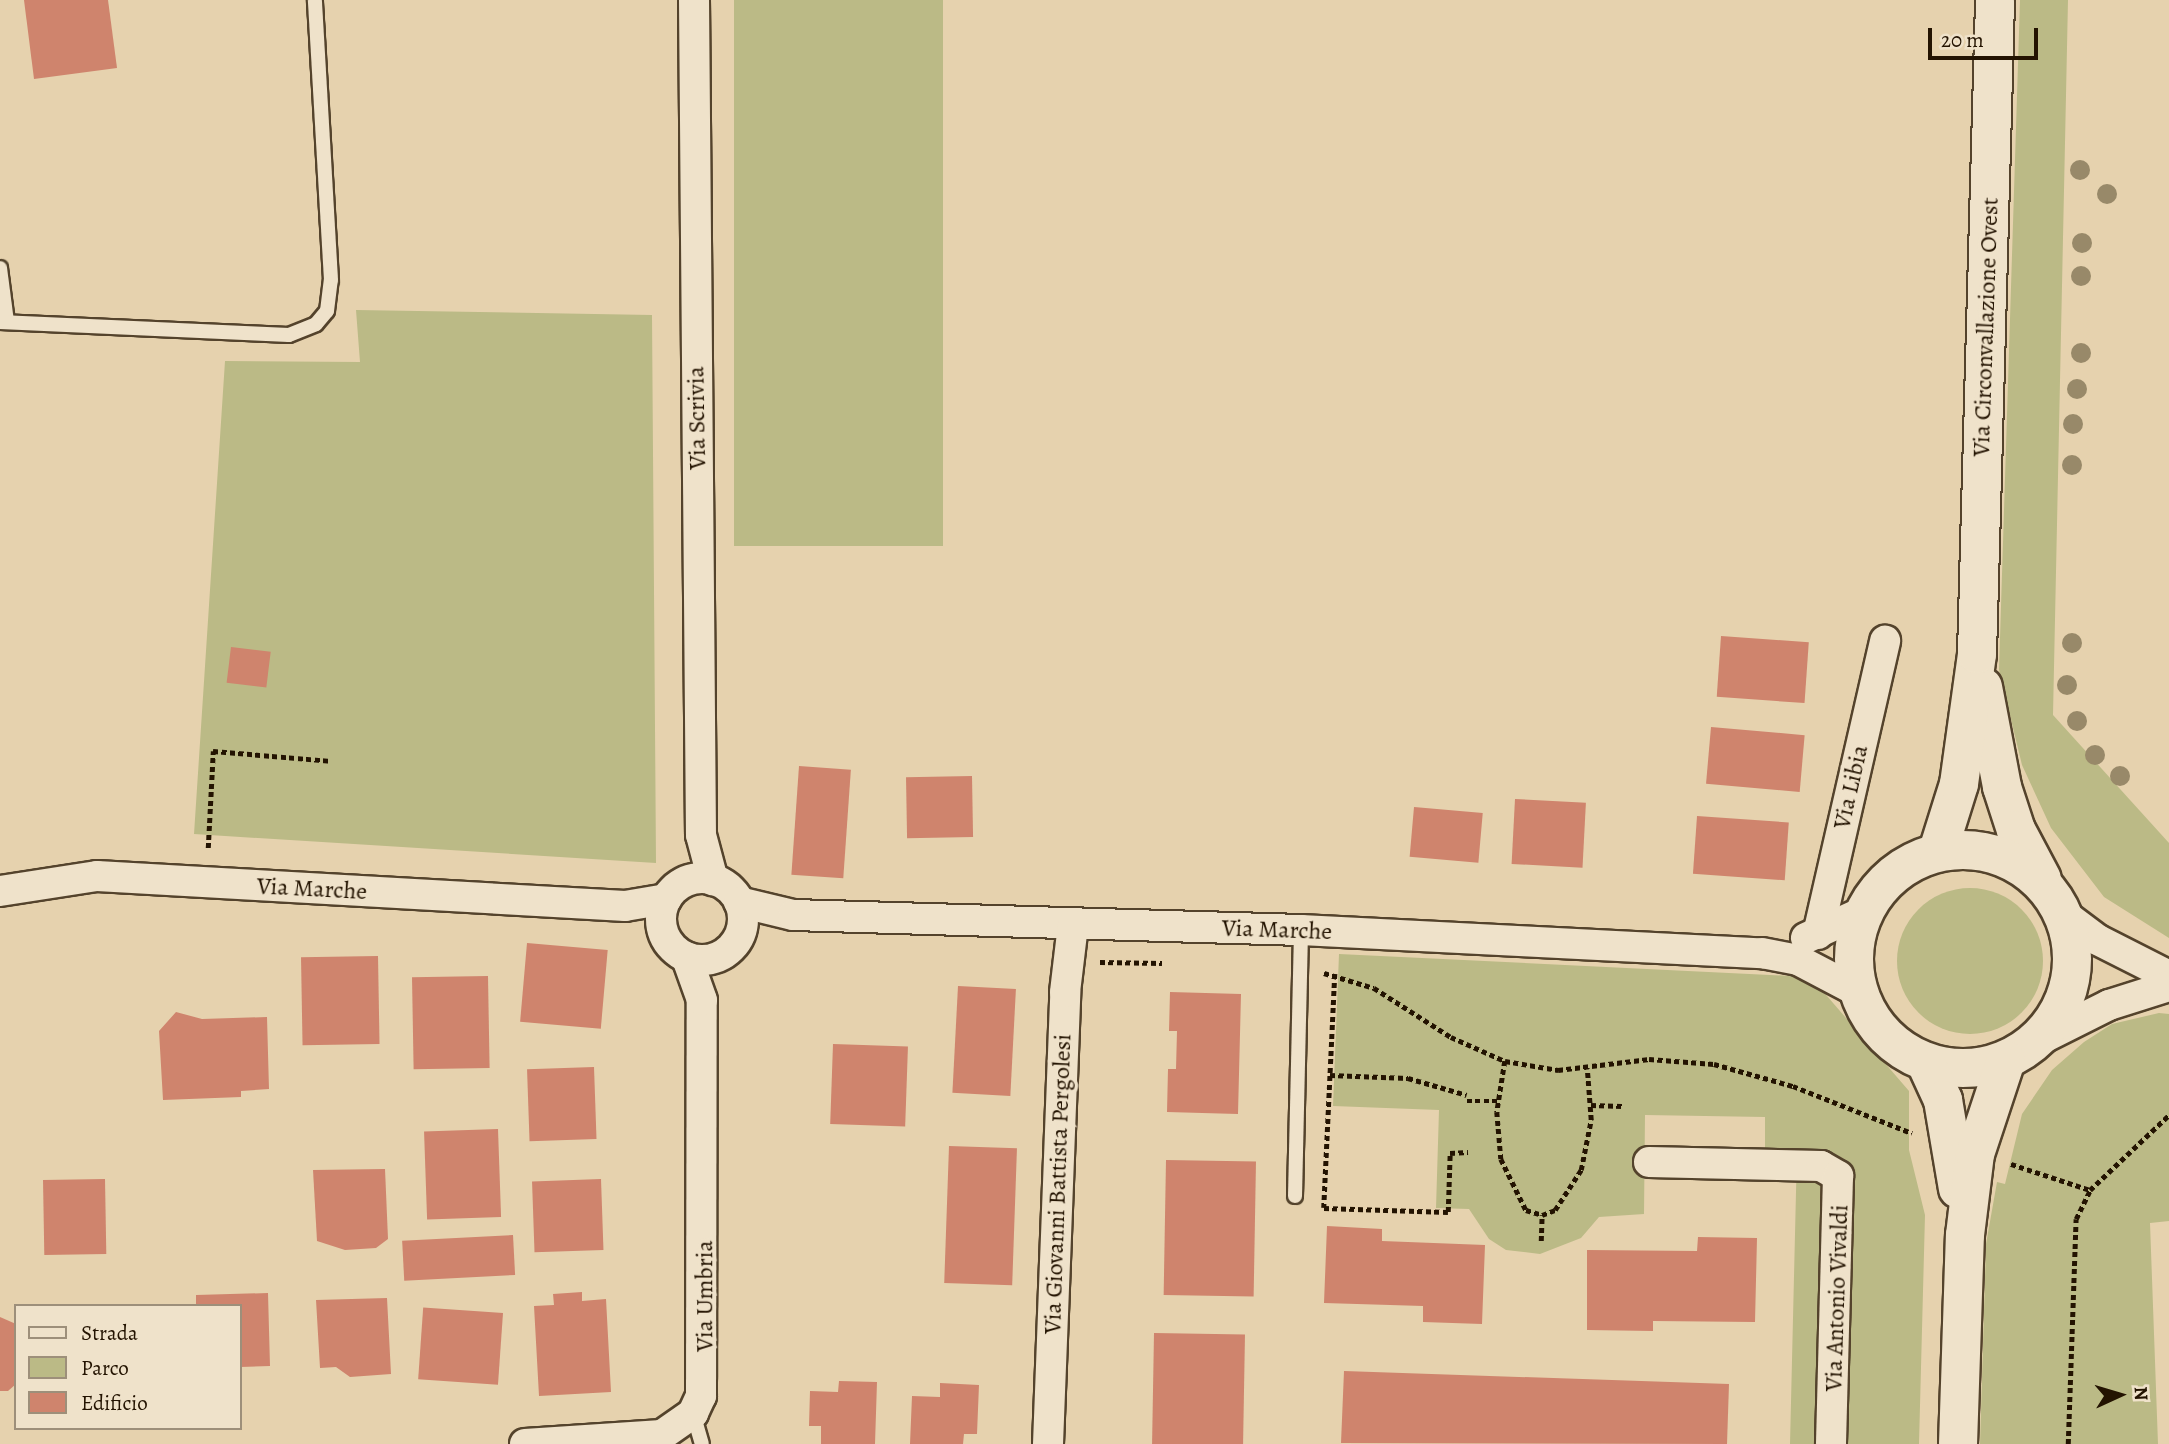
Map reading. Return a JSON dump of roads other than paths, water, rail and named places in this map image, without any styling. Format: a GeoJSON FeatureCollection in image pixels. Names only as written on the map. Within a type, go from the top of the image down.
{"type":"FeatureCollection","features":[{"type":"Feature","properties":{"kind":"main road","name":"Via Circonvallazione Ovest"},"geometry":{"type":"LineString","coordinates":[[1938,851],[1959,784],[1977,654],[1995,0]]}},
{"type":"Feature","properties":{"kind":"main road","name":"Via Circonvallazione Ovest"},"geometry":{"type":"LineString","coordinates":[[1977,654],[2002,787],[2016,830],[2054,900]]}},
{"type":"Feature","properties":{"kind":"main road"},"geometry":{"type":"LineString","coordinates":[[1958,1444],[1965,1235],[1975,1154],[2020,1051],[2057,1015],[2070,982],[2072,946],[2054,900],[1997,854],[1938,851],[1912,860],[1887,879],[1865,911],[1853,957],[1857,991],[1888,1038],[1926,1063],[1966,1069],[2020,1051]]}},
{"type":"Feature","properties":{"kind":"main road"},"geometry":{"type":"LineString","coordinates":[[1926,1063],[1943,1100],[1965,1235]]}},
{"type":"Feature","properties":{"kind":"street","name":"Via Scrivia"},"geometry":{"type":"LineString","coordinates":[[681,895],[701,835],[694,0]]}},
{"type":"Feature","properties":{"kind":"street","name":"Via Libia"},"geometry":{"type":"LineString","coordinates":[[1818,934],[1885,641]]}},
{"type":"Feature","properties":{"kind":"street","name":"Via Marche"},"geometry":{"type":"LineString","coordinates":[[0,891],[97,876],[625,906],[681,895]]}},
{"type":"Feature","properties":{"kind":"street"},"geometry":{"type":"LineString","coordinates":[[681,895],[741,913],[734,944],[717,957],[687,958],[671,947],[681,895]]}},
{"type":"Feature","properties":{"kind":"street"},"geometry":{"type":"LineString","coordinates":[[2054,900],[2098,940],[2169,976]]}},
{"type":"Feature","properties":{"kind":"street","name":"Via Marche"},"geometry":{"type":"LineString","coordinates":[[1762,953],[1818,934],[1865,911]]}},
{"type":"Feature","properties":{"kind":"street","name":"Via Marche"},"geometry":{"type":"LineString","coordinates":[[741,913],[1301,930],[1762,953],[1798,960],[1857,991]]}},
{"type":"Feature","properties":{"kind":"street","name":"Via Giovanni Battista Pergolesi"},"geometry":{"type":"LineString","coordinates":[[1048,1444],[1068,962],[1073,925]]}},
{"type":"Feature","properties":{"kind":"street","name":"Via Umbria"},"geometry":{"type":"LineString","coordinates":[[702,1000],[717,957]]}},
{"type":"Feature","properties":{"kind":"street","name":"Via Umbria"},"geometry":{"type":"LineString","coordinates":[[687,958],[702,1000],[705,1379],[693,1413]]}},
{"type":"Feature","properties":{"kind":"street"},"geometry":{"type":"LineString","coordinates":[[2020,1051],[2109,1005],[2169,986]]}},
{"type":"Feature","properties":{"kind":"street","name":"Via Antonio Vivaldi"},"geometry":{"type":"LineString","coordinates":[[1649,1162],[1821,1166],[1838,1176],[1831,1444]]}},
{"type":"Feature","properties":{"kind":"street"},"geometry":{"type":"LineString","coordinates":[[525,1444],[640,1440],[662,1435],[693,1413]]}},
{"type":"Feature","properties":{"kind":"lane"},"geometry":{"type":"LineString","coordinates":[[0,268],[4,322],[289,335],[316,324],[327,311],[331,280],[314,0]]}},
{"type":"Feature","properties":{"kind":"lane"},"geometry":{"type":"LineString","coordinates":[[1295,1196],[1301,930]]}},
{"type":"Feature","properties":{"kind":"lane"},"geometry":{"type":"LineString","coordinates":[[693,1413],[702,1444]]}}]}
